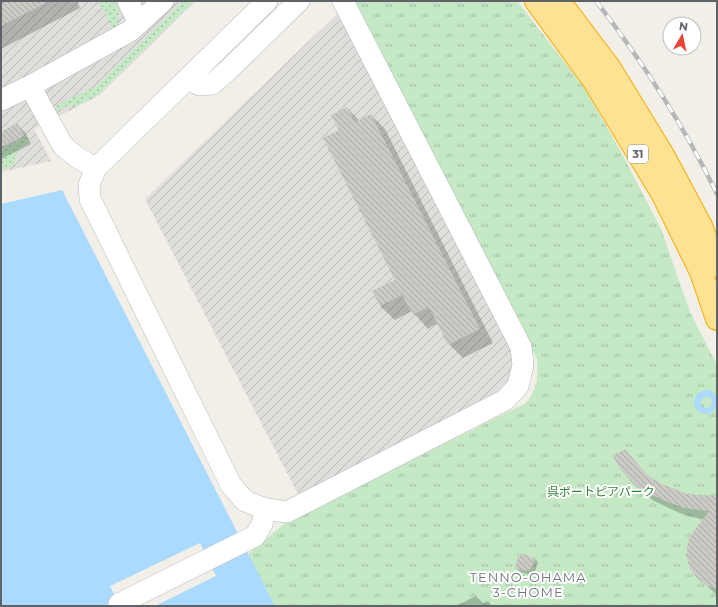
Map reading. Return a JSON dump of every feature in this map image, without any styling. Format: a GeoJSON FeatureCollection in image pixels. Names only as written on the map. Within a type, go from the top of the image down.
{"type":"FeatureCollection","features":[{"type":"Feature","properties":{"kind":"highway","name":"31"},"geometry":{"type":"LineString","coordinates":[[536,1],[594,80],[662,194],[701,272],[717,319]]}},
{"type":"Feature","properties":{"kind":"highway","name":"31"},"geometry":{"type":"LineString","coordinates":[[559,1],[609,67],[663,155],[701,226],[717,266]]}},
{"type":"Feature","properties":{"kind":"street"},"geometry":{"type":"LineString","coordinates":[[128,1],[139,23]]}},
{"type":"Feature","properties":{"kind":"street"},"geometry":{"type":"LineString","coordinates":[[1,100],[30,86],[130,31],[163,1]]}},
{"type":"Feature","properties":{"kind":"street"},"geometry":{"type":"LineString","coordinates":[[267,1],[189,79],[96,168],[89,185],[90,199],[232,485],[245,501],[266,509],[287,512],[505,400],[518,386],[523,364],[520,347],[343,1]]}},
{"type":"Feature","properties":{"kind":"street"},"geometry":{"type":"LineString","coordinates":[[189,79],[200,85],[212,84],[299,1]]}},
{"type":"Feature","properties":{"kind":"street"},"geometry":{"type":"LineString","coordinates":[[30,86],[63,146],[78,158],[96,168]]}},
{"type":"Feature","properties":{"kind":"street"},"geometry":{"type":"LineString","coordinates":[[119,604],[255,536],[262,524],[266,509]]}},
{"type":"Feature","properties":{"kind":"shaded area"},"geometry":{"type":"Polygon","coordinates":[[[1,1],[196,1],[100,95],[34,129],[51,161],[1,172],[1,1]]]}},
{"type":"Feature","properties":{"kind":"shaded area"},"geometry":{"type":"Polygon","coordinates":[[[338,13],[512,350],[516,363],[512,379],[499,394],[299,496],[145,199],[338,13]]]}},
{"type":"Feature","properties":{"kind":"green space"},"geometry":{"type":"Polygon","coordinates":[[[99,1],[115,1],[119,15],[115,28],[112,28],[99,1]]]}},
{"type":"Feature","properties":{"kind":"green space"},"geometry":{"type":"Polygon","coordinates":[[[183,1],[194,1],[99,94],[74,107],[72,104],[54,112],[56,105],[97,86],[183,1]]]}},
{"type":"Feature","properties":{"kind":"green space","name":"呉ポートピアパーク"},"geometry":{"type":"Polygon","coordinates":[[[351,1],[517,1],[583,86],[620,150],[661,229],[690,312],[717,365],[717,606],[275,606],[248,554],[285,523],[526,403],[533,392],[537,378],[537,359],[351,1]]]}},
{"type":"Feature","properties":{"kind":"green space"},"geometry":{"type":"Polygon","coordinates":[[[26,136],[31,140],[15,155],[14,166],[1,169],[1,149],[26,136]]]}},
{"type":"Feature","properties":{"kind":"water"},"geometry":{"type":"Polygon","coordinates":[[[62,190],[275,606],[1,606],[1,204],[62,190]]]}},
{"type":"Feature","properties":{"kind":"water"},"geometry":{"type":"Polygon","coordinates":[[[707,390],[711,391],[717,396],[716,405],[713,411],[703,413],[695,407],[694,402],[697,395],[707,390]],[[708,396],[704,397],[700,402],[701,406],[705,408],[710,407],[712,404],[712,399],[708,396]]]}},
{"type":"Feature","properties":{"kind":"pier"},"geometry":{"type":"Polygon","coordinates":[[[200,543],[216,576],[155,606],[120,606],[110,586],[200,543]]]}},
{"type":"Feature","properties":{"kind":"building"},"geometry":{"type":"Polygon","coordinates":[[[1,1],[50,1],[1,26],[1,1]]]}},
{"type":"Feature","properties":{"kind":"building"},"geometry":{"type":"Polygon","coordinates":[[[347,107],[355,122],[371,114],[480,329],[448,345],[429,307],[413,315],[402,295],[380,306],[372,291],[395,280],[323,138],[339,130],[331,115],[347,107]]]}},
{"type":"Feature","properties":{"kind":"building"},"geometry":{"type":"Polygon","coordinates":[[[17,123],[24,136],[1,147],[1,132],[17,123]]]}},
{"type":"Feature","properties":{"kind":"building"},"geometry":{"type":"Polygon","coordinates":[[[625,449],[651,478],[662,484],[687,494],[716,496],[717,589],[706,585],[698,579],[690,569],[687,558],[687,547],[690,536],[709,511],[685,508],[641,490],[620,469],[613,456],[625,449]]]}},
{"type":"Feature","properties":{"kind":"building"},"geometry":{"type":"Polygon","coordinates":[[[524,554],[535,558],[532,568],[526,571],[515,568],[518,557],[524,554]]]}},
{"type":"Feature","properties":{"kind":"railway"},"geometry":{"type":"LineString","coordinates":[[596,1],[630,47],[661,94],[691,144],[717,194]]}},
{"type":"Feature","properties":{"kind":"district","name":"TENNO-OHAMA 3-CHOME"},"geometry":{"type":"Point","coordinates":[528,584]}}]}
